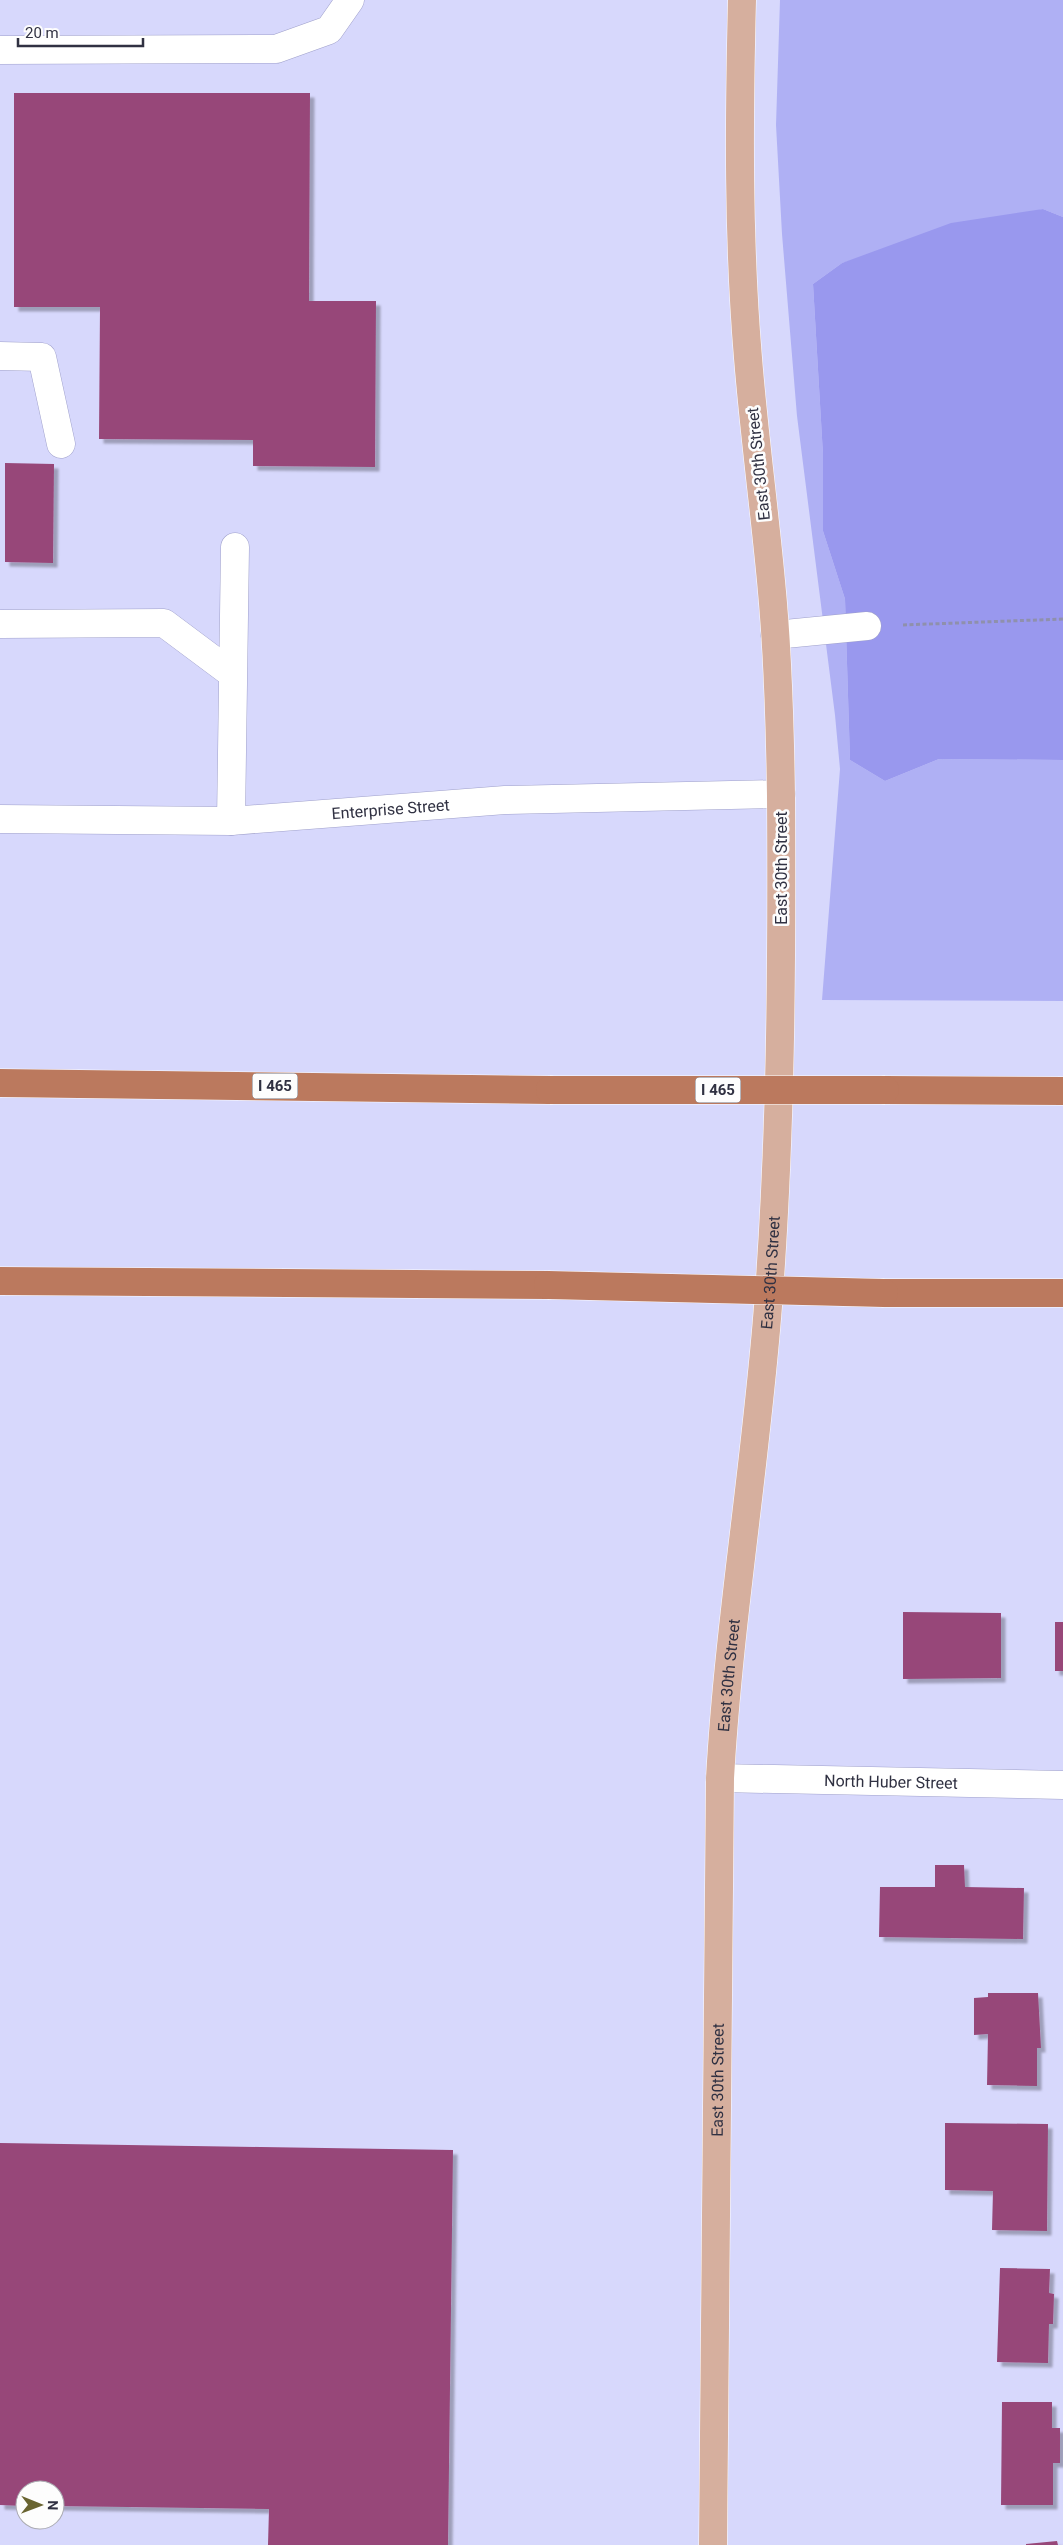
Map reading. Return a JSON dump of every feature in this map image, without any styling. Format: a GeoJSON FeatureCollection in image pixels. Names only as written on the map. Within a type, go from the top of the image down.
{"type":"FeatureCollection","features":[{"type":"Feature","properties":{"kind":"highway","name":"I 465"},"geometry":{"type":"LineString","coordinates":[[0,1083],[550,1090],[1063,1091]]}},
{"type":"Feature","properties":{"kind":"highway"},"geometry":{"type":"LineString","coordinates":[[0,1281],[548,1285],[884,1293],[1063,1293]]}},
{"type":"Feature","properties":{"kind":"main road","name":"East 30th Street"},"geometry":{"type":"LineString","coordinates":[[714,2545],[720,1778],[726,1685],[758,1426],[776,1169],[781,794],[775,635],[751,397],[743,294],[739,161],[742,0]]}},
{"type":"Feature","properties":{"kind":"street"},"geometry":{"type":"LineString","coordinates":[[0,50],[276,49],[329,30],[350,0]]}},
{"type":"Feature","properties":{"kind":"street"},"geometry":{"type":"LineString","coordinates":[[0,356],[42,357],[61,444]]}},
{"type":"Feature","properties":{"kind":"street"},"geometry":{"type":"LineString","coordinates":[[231,820],[231,673],[235,546]]}},
{"type":"Feature","properties":{"kind":"street"},"geometry":{"type":"LineString","coordinates":[[0,624],[164,623],[231,673]]}},
{"type":"Feature","properties":{"kind":"street"},"geometry":{"type":"LineString","coordinates":[[775,635],[867,626]]}},
{"type":"Feature","properties":{"kind":"street","name":"Enterprise Street"},"geometry":{"type":"LineString","coordinates":[[0,820],[231,820],[505,800],[781,794]]}},
{"type":"Feature","properties":{"kind":"street","name":"North Huber Street"},"geometry":{"type":"LineString","coordinates":[[720,1778],[1063,1785]]}},
{"type":"Feature","properties":{"kind":"path"},"geometry":{"type":"LineString","coordinates":[[867,626],[1063,619]]}},
{"type":"Feature","properties":{"kind":"shaded area"},"geometry":{"type":"Polygon","coordinates":[[[780,0],[1063,0],[1063,217],[1043,209],[842,263],[813,284],[823,455],[823,531],[845,599],[850,760],[885,781],[939,759],[1063,760],[1063,1001],[822,1000],[840,769],[835,715],[797,416],[782,234],[776,125],[780,0]]]}},
{"type":"Feature","properties":{"kind":"shaded area"},"geometry":{"type":"Polygon","coordinates":[[[1043,209],[1063,217],[1063,760],[939,759],[885,781],[850,760],[845,599],[823,531],[823,455],[813,284],[842,263],[951,223],[1043,209]]]}},
{"type":"Feature","properties":{"kind":"building"},"geometry":{"type":"Polygon","coordinates":[[[14,93],[310,93],[309,301],[376,301],[375,467],[253,466],[253,440],[99,439],[100,307],[14,307],[14,93]]]}},
{"type":"Feature","properties":{"kind":"building"},"geometry":{"type":"Polygon","coordinates":[[[5,463],[54,464],[53,563],[5,562],[5,463]]]}},
{"type":"Feature","properties":{"kind":"building"},"geometry":{"type":"Polygon","coordinates":[[[903,1612],[1001,1613],[1001,1678],[903,1679],[903,1612]]]}},
{"type":"Feature","properties":{"kind":"building"},"geometry":{"type":"Polygon","coordinates":[[[1055,1622],[1063,1622],[1063,1671],[1055,1671],[1055,1622]]]}},
{"type":"Feature","properties":{"kind":"building"},"geometry":{"type":"Polygon","coordinates":[[[935,1865],[964,1865],[965,1887],[1024,1888],[1023,1939],[879,1937],[880,1887],[935,1887],[935,1865]]]}},
{"type":"Feature","properties":{"kind":"building"},"geometry":{"type":"Polygon","coordinates":[[[988,1993],[1038,1993],[1041,2048],[1037,2048],[1037,2086],[987,2085],[988,2034],[974,2035],[974,1998],[988,1997],[988,1993]]]}},
{"type":"Feature","properties":{"kind":"building"},"geometry":{"type":"Polygon","coordinates":[[[945,2123],[1048,2124],[1047,2231],[992,2230],[993,2191],[945,2190],[945,2123]]]}},
{"type":"Feature","properties":{"kind":"building"},"geometry":{"type":"Polygon","coordinates":[[[0,2143],[453,2150],[448,2545],[268,2545],[269,2509],[65,2506],[65,2480],[15,2480],[15,2506],[0,2505],[0,2143]]]}},
{"type":"Feature","properties":{"kind":"building"},"geometry":{"type":"Polygon","coordinates":[[[1000,2268],[1050,2269],[1049,2293],[1054,2294],[1053,2324],[1049,2324],[1048,2363],[997,2362],[1000,2268]]]}},
{"type":"Feature","properties":{"kind":"building"},"geometry":{"type":"Polygon","coordinates":[[[1002,2402],[1052,2402],[1052,2428],[1060,2428],[1060,2463],[1053,2463],[1053,2505],[1001,2505],[1002,2402]]]}},
{"type":"Feature","properties":{"kind":"building"},"geometry":{"type":"Polygon","coordinates":[[[1057,2541],[1058,2545],[1026,2545],[1026,2544],[1057,2541]]]}}]}
